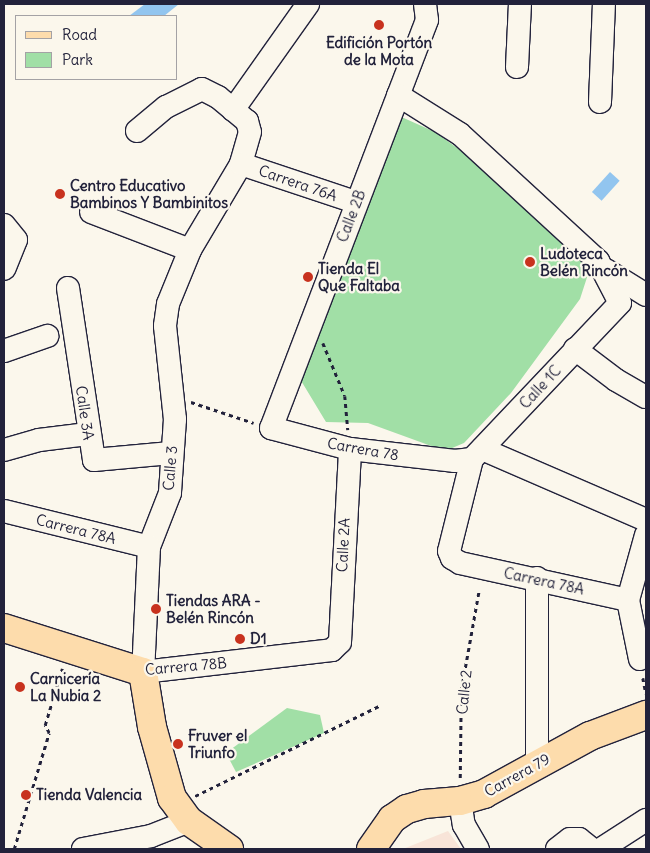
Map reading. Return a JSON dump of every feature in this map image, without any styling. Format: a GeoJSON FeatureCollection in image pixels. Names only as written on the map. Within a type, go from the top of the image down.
{"type":"FeatureCollection","features":[{"type":"Feature","properties":{"kind":"main road","name":"Carrera 78B"},"geometry":{"type":"LineString","coordinates":[[4,628],[143,672]]}},
{"type":"Feature","properties":{"kind":"main road","name":"Calle 3"},"geometry":{"type":"LineString","coordinates":[[143,672],[164,775],[183,813]]}},
{"type":"Feature","properties":{"kind":"main road","name":"Carrera 79"},"geometry":{"type":"LineString","coordinates":[[371,849],[392,820],[407,809],[460,793],[484,794],[537,763],[608,727],[646,715]]}},
{"type":"Feature","properties":{"kind":"main road"},"geometry":{"type":"LineString","coordinates":[[183,813],[230,849]]}},
{"type":"Feature","properties":{"kind":"street"},"geometry":{"type":"LineString","coordinates":[[137,131],[166,107],[198,90],[209,90],[233,110],[308,4]]}},
{"type":"Feature","properties":{"kind":"street","name":"Calle 2B"},"geometry":{"type":"LineString","coordinates":[[271,428],[427,20],[425,4]]}},
{"type":"Feature","properties":{"kind":"street"},"geometry":{"type":"LineString","coordinates":[[518,67],[520,4]]}},
{"type":"Feature","properties":{"kind":"street"},"geometry":{"type":"LineString","coordinates":[[600,102],[604,4]]}},
{"type":"Feature","properties":{"kind":"street"},"geometry":{"type":"LineString","coordinates":[[398,94],[460,134],[603,268],[646,295]]}},
{"type":"Feature","properties":{"kind":"street","name":"Calle 3"},"geometry":{"type":"LineString","coordinates":[[143,672],[149,547],[170,493],[171,454],[175,419],[165,326],[168,304],[190,250],[241,164],[250,132],[247,122],[233,110]]}},
{"type":"Feature","properties":{"kind":"street","name":"Carrera 76A"},"geometry":{"type":"LineString","coordinates":[[241,164],[356,202]]}},
{"type":"Feature","properties":{"kind":"street"},"geometry":{"type":"LineString","coordinates":[[91,212],[190,250]]}},
{"type":"Feature","properties":{"kind":"street"},"geometry":{"type":"LineString","coordinates":[[4,225],[15,236],[7,260]]}},
{"type":"Feature","properties":{"kind":"street"},"geometry":{"type":"LineString","coordinates":[[603,268],[620,303],[646,300]]}},
{"type":"Feature","properties":{"kind":"street","name":"Calle 3A"},"geometry":{"type":"LineString","coordinates":[[68,288],[88,434],[94,460],[100,462],[171,454]]}},
{"type":"Feature","properties":{"kind":"street","name":"Calle 1C"},"geometry":{"type":"LineString","coordinates":[[470,456],[620,303]]}},
{"type":"Feature","properties":{"kind":"street"},"geometry":{"type":"LineString","coordinates":[[4,350],[47,336]]}},
{"type":"Feature","properties":{"kind":"street"},"geometry":{"type":"LineString","coordinates":[[575,348],[616,380],[646,397]]}},
{"type":"Feature","properties":{"kind":"street","name":"Carrera 78"},"geometry":{"type":"LineString","coordinates":[[271,428],[350,449],[470,456],[646,520]]}},
{"type":"Feature","properties":{"kind":"street"},"geometry":{"type":"LineString","coordinates":[[4,450],[39,440],[88,434]]}},
{"type":"Feature","properties":{"kind":"street","name":"Calle 2A"},"geometry":{"type":"LineString","coordinates":[[340,642],[350,449]]}},
{"type":"Feature","properties":{"kind":"street","name":"Carrera 78A"},"geometry":{"type":"LineString","coordinates":[[470,456],[449,551],[460,563],[537,578],[628,600]]}},
{"type":"Feature","properties":{"kind":"street","name":"Carrera 78A"},"geometry":{"type":"LineString","coordinates":[[4,511],[149,547]]}},
{"type":"Feature","properties":{"kind":"street"},"geometry":{"type":"LineString","coordinates":[[640,659],[628,600],[646,535]]}},
{"type":"Feature","properties":{"kind":"street"},"geometry":{"type":"LineString","coordinates":[[537,578],[537,763]]}},
{"type":"Feature","properties":{"kind":"street","name":"Carrera 78B"},"geometry":{"type":"LineString","coordinates":[[143,672],[332,650],[340,642]]}},
{"type":"Feature","properties":{"kind":"street"},"geometry":{"type":"LineString","coordinates":[[460,793],[464,825],[478,849]]}},
{"type":"Feature","properties":{"kind":"street"},"geometry":{"type":"LineString","coordinates":[[83,849],[142,838],[183,813]]}},
{"type":"Feature","properties":{"kind":"street"},"geometry":{"type":"LineString","coordinates":[[601,849],[646,820]]}},
{"type":"Feature","properties":{"kind":"street"},"geometry":{"type":"LineString","coordinates":[[557,849],[570,839],[579,839],[592,849]]}},
{"type":"Feature","properties":{"kind":"path"},"geometry":{"type":"LineString","coordinates":[[326,333],[322,342],[345,396],[350,449]]}},
{"type":"Feature","properties":{"kind":"path"},"geometry":{"type":"LineString","coordinates":[[172,396],[271,428]]}},
{"type":"Feature","properties":{"kind":"path","name":"Calle 2"},"geometry":{"type":"LineString","coordinates":[[460,793],[461,691],[479,590]]}},
{"type":"Feature","properties":{"kind":"path"},"geometry":{"type":"LineString","coordinates":[[14,849],[49,733],[45,725],[64,660]]}},
{"type":"Feature","properties":{"kind":"path"},"geometry":{"type":"LineString","coordinates":[[183,813],[379,706]]}},
{"type":"Feature","properties":{"kind":"shaded area"},"geometry":{"type":"Polygon","coordinates":[[[448,831],[461,849],[403,849],[448,831]]]}},
{"type":"Feature","properties":{"kind":"green space"},"geometry":{"type":"Polygon","coordinates":[[[397,115],[435,132],[478,163],[592,262],[580,299],[511,393],[464,443],[445,451],[368,423],[326,422],[300,379],[397,115]]]}},
{"type":"Feature","properties":{"kind":"green space"},"geometry":{"type":"Polygon","coordinates":[[[287,708],[320,715],[324,733],[236,772],[226,753],[287,708]]]}},
{"type":"Feature","properties":{"kind":"water"},"geometry":{"type":"Polygon","coordinates":[[[145,4],[179,4],[165,15],[130,15],[145,4]]]}},
{"type":"Feature","properties":{"kind":"water"},"geometry":{"type":"Polygon","coordinates":[[[610,172],[620,181],[602,201],[592,192],[610,172]]]}},
{"type":"Feature","properties":{"kind":"place","name":"Edifición Portón de la Mota"},"geometry":{"type":"Point","coordinates":[379,25]}},
{"type":"Feature","properties":{"kind":"place","name":"Centro Educativo Bambinos Y Bambinitos"},"geometry":{"type":"Point","coordinates":[60,194]}},
{"type":"Feature","properties":{"kind":"place","name":"Ludoteca Belén Rincón"},"geometry":{"type":"Point","coordinates":[530,262]}},
{"type":"Feature","properties":{"kind":"place","name":"Tienda El Que Faltaba"},"geometry":{"type":"Point","coordinates":[308,277]}},
{"type":"Feature","properties":{"kind":"place","name":"Tiendas ARA - Belén Rincón"},"geometry":{"type":"Point","coordinates":[156,609]}},
{"type":"Feature","properties":{"kind":"place","name":"D1"},"geometry":{"type":"Point","coordinates":[240,639]}},
{"type":"Feature","properties":{"kind":"place","name":"Carnicería La Nubia 2"},"geometry":{"type":"Point","coordinates":[20,687]}},
{"type":"Feature","properties":{"kind":"place","name":"Fruver el Triunfo"},"geometry":{"type":"Point","coordinates":[178,744]}},
{"type":"Feature","properties":{"kind":"place","name":"Tienda Valencia"},"geometry":{"type":"Point","coordinates":[26,795]}}]}
